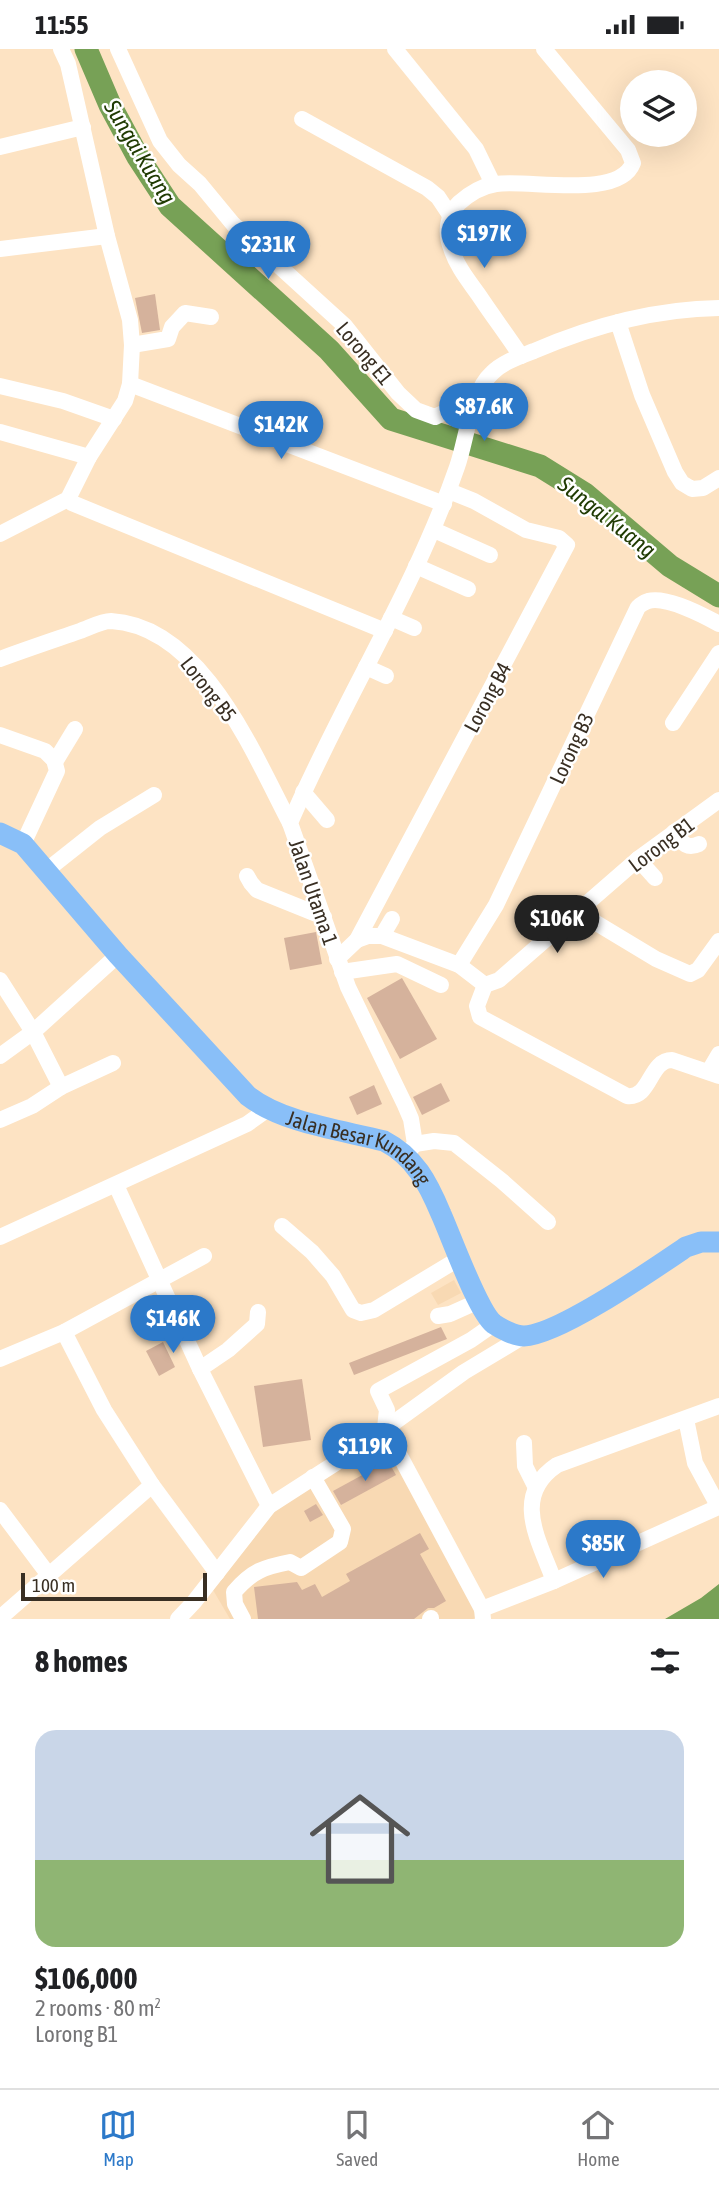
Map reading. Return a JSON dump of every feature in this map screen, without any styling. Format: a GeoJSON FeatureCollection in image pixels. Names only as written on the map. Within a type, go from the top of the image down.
{"type":"FeatureCollection","features":[{"type":"Feature","properties":{"kind":"main road","name":"Jalan Besar Kundang"},"geometry":{"type":"LineString","coordinates":[[0,833],[23,844],[47,870],[81,915],[248,1096],[268,1109],[410,1150],[414,1163],[432,1193],[479,1301],[494,1324]]}},
{"type":"Feature","properties":{"kind":"main road"},"geometry":{"type":"LineString","coordinates":[[494,1324],[524,1336],[551,1328],[605,1300],[686,1247],[701,1242],[719,1242]]}},
{"type":"Feature","properties":{"kind":"street"},"geometry":{"type":"LineString","coordinates":[[0,534],[68,499],[89,457],[114,419],[130,384],[130,320],[107,236],[68,64],[61,49]]}},
{"type":"Feature","properties":{"kind":"street","name":"Lorong E1"},"geometry":{"type":"LineString","coordinates":[[118,49],[160,141],[179,165],[200,184],[233,224],[345,327],[398,393],[416,410],[435,417],[477,396]]}},
{"type":"Feature","properties":{"kind":"street"},"geometry":{"type":"LineString","coordinates":[[395,49],[476,149],[493,184]]}},
{"type":"Feature","properties":{"kind":"street"},"geometry":{"type":"LineString","coordinates":[[521,356],[455,260],[448,237],[450,215],[460,202],[473,192],[493,184],[593,184],[614,180],[631,170],[633,163],[628,150],[544,49]]}},
{"type":"Feature","properties":{"kind":"street"},"geometry":{"type":"LineString","coordinates":[[302,118],[427,188],[438,197],[450,215]]}},
{"type":"Feature","properties":{"kind":"street"},"geometry":{"type":"LineString","coordinates":[[0,147],[83,127]]}},
{"type":"Feature","properties":{"kind":"street"},"geometry":{"type":"LineString","coordinates":[[0,249],[107,236]]}},
{"type":"Feature","properties":{"kind":"street"},"geometry":{"type":"LineString","coordinates":[[477,396],[486,379],[494,371],[562,339],[618,322],[679,310],[719,308]]}},
{"type":"Feature","properties":{"kind":"street"},"geometry":{"type":"LineString","coordinates":[[132,345],[168,339],[172,327],[185,313],[211,317]]}},
{"type":"Feature","properties":{"kind":"street"},"geometry":{"type":"LineString","coordinates":[[618,322],[642,395],[682,482],[692,489],[703,488],[719,478]]}},
{"type":"Feature","properties":{"kind":"street"},"geometry":{"type":"LineString","coordinates":[[130,384],[446,497]]}},
{"type":"Feature","properties":{"kind":"street"},"geometry":{"type":"LineString","coordinates":[[0,386],[63,401],[114,419]]}},
{"type":"Feature","properties":{"kind":"street","name":"Jalan Utama 1"},"geometry":{"type":"LineString","coordinates":[[410,1150],[411,1119],[372,1040],[340,965],[290,823],[434,530],[461,456],[477,396]]}},
{"type":"Feature","properties":{"kind":"street"},"geometry":{"type":"LineString","coordinates":[[0,432],[89,457]]}},
{"type":"Feature","properties":{"kind":"street","name":"Lorong B4"},"geometry":{"type":"LineString","coordinates":[[340,965],[357,940],[566,545],[563,539],[526,530],[474,501],[446,497]]}},
{"type":"Feature","properties":{"kind":"street"},"geometry":{"type":"LineString","coordinates":[[68,499],[72,503],[388,624],[414,628]]}},
{"type":"Feature","properties":{"kind":"street"},"geometry":{"type":"LineString","coordinates":[[434,530],[490,555]]}},
{"type":"Feature","properties":{"kind":"street"},"geometry":{"type":"LineString","coordinates":[[416,566],[468,589]]}},
{"type":"Feature","properties":{"kind":"street","name":"Lorong B3"},"geometry":{"type":"LineString","coordinates":[[459,965],[496,905],[638,607],[647,601],[660,601],[698,612],[719,624]]}},
{"type":"Feature","properties":{"kind":"street","name":"Lorong B5"},"geometry":{"type":"LineString","coordinates":[[0,659],[109,621],[135,627],[168,640],[197,666],[224,701],[290,823]]}},
{"type":"Feature","properties":{"kind":"street"},"geometry":{"type":"LineString","coordinates":[[673,723],[719,653]]}},
{"type":"Feature","properties":{"kind":"street"},"geometry":{"type":"LineString","coordinates":[[366,667],[386,676]]}},
{"type":"Feature","properties":{"kind":"street"},"geometry":{"type":"LineString","coordinates":[[55,762],[75,729]]}},
{"type":"Feature","properties":{"kind":"street"},"geometry":{"type":"LineString","coordinates":[[0,735],[45,751],[55,762],[57,771],[23,844]]}},
{"type":"Feature","properties":{"kind":"street"},"geometry":{"type":"LineString","coordinates":[[303,792],[327,820]]}},
{"type":"Feature","properties":{"kind":"street"},"geometry":{"type":"LineString","coordinates":[[47,870],[100,828],[154,795]]}},
{"type":"Feature","properties":{"kind":"street","name":"Lorong B1"},"geometry":{"type":"LineString","coordinates":[[485,985],[499,980],[638,859],[719,800]]}},
{"type":"Feature","properties":{"kind":"street"},"geometry":{"type":"LineString","coordinates":[[674,832],[684,845],[691,847],[699,843]]}},
{"type":"Feature","properties":{"kind":"street"},"geometry":{"type":"LineString","coordinates":[[638,859],[654,878]]}},
{"type":"Feature","properties":{"kind":"street"},"geometry":{"type":"LineString","coordinates":[[247,876],[257,890],[324,917]]}},
{"type":"Feature","properties":{"kind":"street"},"geometry":{"type":"LineString","coordinates":[[578,912],[656,959],[690,974],[698,970],[719,941]]}},
{"type":"Feature","properties":{"kind":"street"},"geometry":{"type":"LineString","coordinates":[[382,936],[392,919]]}},
{"type":"Feature","properties":{"kind":"street"},"geometry":{"type":"LineString","coordinates":[[357,940],[368,936],[382,936],[459,965],[485,985],[477,1006],[480,1017],[627,1096],[634,1097],[640,1093],[659,1064],[665,1060],[714,1073],[719,1054]]}},
{"type":"Feature","properties":{"kind":"street"},"geometry":{"type":"LineString","coordinates":[[0,1056],[33,1032],[118,955]]}},
{"type":"Feature","properties":{"kind":"street"},"geometry":{"type":"LineString","coordinates":[[340,965],[397,964],[441,985]]}},
{"type":"Feature","properties":{"kind":"street"},"geometry":{"type":"LineString","coordinates":[[0,980],[33,1032],[61,1087]]}},
{"type":"Feature","properties":{"kind":"street"},"geometry":{"type":"LineString","coordinates":[[0,1120],[113,1063]]}},
{"type":"Feature","properties":{"kind":"street"},"geometry":{"type":"LineString","coordinates":[[0,1237],[247,1125],[268,1109]]}},
{"type":"Feature","properties":{"kind":"street"},"geometry":{"type":"LineString","coordinates":[[410,1150],[434,1141],[453,1143],[502,1181],[548,1222]]}},
{"type":"Feature","properties":{"kind":"street"},"geometry":{"type":"LineString","coordinates":[[116,1185],[200,1369],[269,1506]]}},
{"type":"Feature","properties":{"kind":"street"},"geometry":{"type":"LineString","coordinates":[[282,1226],[312,1252],[333,1276],[353,1310],[361,1313],[374,1310],[460,1258]]}},
{"type":"Feature","properties":{"kind":"street"},"geometry":{"type":"LineString","coordinates":[[0,1359],[64,1332],[204,1256]]}},
{"type":"Feature","properties":{"kind":"street"},"geometry":{"type":"LineString","coordinates":[[438,1316],[450,1314],[479,1301]]}},
{"type":"Feature","properties":{"kind":"street"},"geometry":{"type":"LineString","coordinates":[[200,1369],[228,1350],[257,1324],[258,1312]]}},
{"type":"Feature","properties":{"kind":"street"},"geometry":{"type":"LineString","coordinates":[[494,1324],[378,1391],[387,1410],[385,1428],[483,1614],[716,1508],[715,1500],[695,1463],[686,1419]]}},
{"type":"Feature","properties":{"kind":"street"},"geometry":{"type":"LineString","coordinates":[[64,1332],[104,1410],[152,1485],[217,1573]]}},
{"type":"Feature","properties":{"kind":"street"},"geometry":{"type":"LineString","coordinates":[[178,1619],[269,1506],[464,1372],[524,1336]]}},
{"type":"Feature","properties":{"kind":"street"},"geometry":{"type":"LineString","coordinates":[[452,1350],[464,1372]]}},
{"type":"Feature","properties":{"kind":"street"},"geometry":{"type":"LineString","coordinates":[[554,1581],[530,1515],[535,1486],[544,1474],[557,1465],[719,1406]]}},
{"type":"Feature","properties":{"kind":"street"},"geometry":{"type":"LineString","coordinates":[[524,1443],[525,1466],[535,1486]]}},
{"type":"Feature","properties":{"kind":"street"},"geometry":{"type":"LineString","coordinates":[[243,1619],[235,1604],[234,1592],[248,1576],[270,1566],[290,1562],[301,1569],[340,1542],[343,1529],[313,1477]]}},
{"type":"Feature","properties":{"kind":"street"},"geometry":{"type":"LineString","coordinates":[[0,1618],[152,1485]]}},
{"type":"Feature","properties":{"kind":"street"},"geometry":{"type":"LineString","coordinates":[[0,1510],[48,1574]]}},
{"type":"Feature","properties":{"kind":"shaded area"},"geometry":{"type":"Polygon","coordinates":[[[454,1280],[461,1293],[438,1305],[431,1293],[454,1280]]]}},
{"type":"Feature","properties":{"kind":"shaded area"},"geometry":{"type":"Polygon","coordinates":[[[386,1441],[479,1616],[473,1619],[230,1619],[213,1590],[282,1502],[386,1441]]]}},
{"type":"Feature","properties":{"kind":"shaded area"},"geometry":{"type":"Polygon","coordinates":[[[719,1584],[719,1619],[665,1619],[701,1598],[719,1584]]]}},
{"type":"Feature","properties":{"kind":"building"},"geometry":{"type":"Polygon","coordinates":[[[155,294],[160,330],[142,333],[135,298],[155,294]]]}},
{"type":"Feature","properties":{"kind":"building"},"geometry":{"type":"Polygon","coordinates":[[[316,932],[322,964],[290,970],[284,938],[316,932]]]}},
{"type":"Feature","properties":{"kind":"building"},"geometry":{"type":"Polygon","coordinates":[[[402,978],[437,1039],[400,1059],[367,998],[402,978]]]}},
{"type":"Feature","properties":{"kind":"building"},"geometry":{"type":"Polygon","coordinates":[[[441,1083],[450,1101],[422,1115],[413,1097],[441,1083]]]}},
{"type":"Feature","properties":{"kind":"building"},"geometry":{"type":"Polygon","coordinates":[[[374,1085],[382,1104],[357,1115],[349,1097],[374,1085]]]}},
{"type":"Feature","properties":{"kind":"building"},"geometry":{"type":"Polygon","coordinates":[[[441,1327],[447,1339],[354,1375],[349,1363],[441,1327]]]}},
{"type":"Feature","properties":{"kind":"building"},"geometry":{"type":"Polygon","coordinates":[[[163,1342],[175,1367],[159,1376],[146,1351],[163,1342]]]}},
{"type":"Feature","properties":{"kind":"building"},"geometry":{"type":"Polygon","coordinates":[[[302,1379],[311,1440],[263,1447],[254,1386],[302,1379]]]}},
{"type":"Feature","properties":{"kind":"building"},"geometry":{"type":"Polygon","coordinates":[[[388,1461],[396,1475],[341,1505],[333,1491],[388,1461]]]}},
{"type":"Feature","properties":{"kind":"building"},"geometry":{"type":"Polygon","coordinates":[[[316,1504],[323,1515],[310,1522],[304,1511],[316,1504]]]}},
{"type":"Feature","properties":{"kind":"building"},"geometry":{"type":"Polygon","coordinates":[[[420,1533],[429,1549],[420,1554],[446,1601],[434,1608],[428,1608],[414,1619],[258,1619],[254,1587],[297,1582],[302,1590],[315,1584],[322,1597],[350,1581],[346,1574],[420,1533]]]}},
{"type":"Feature","properties":{"kind":"waterway","name":"Sungai Kuang"},"geometry":{"type":"LineString","coordinates":[[86,49],[110,105],[138,157],[170,206],[329,350],[391,419],[540,466],[585,494],[670,566],[719,596]]}}]}
